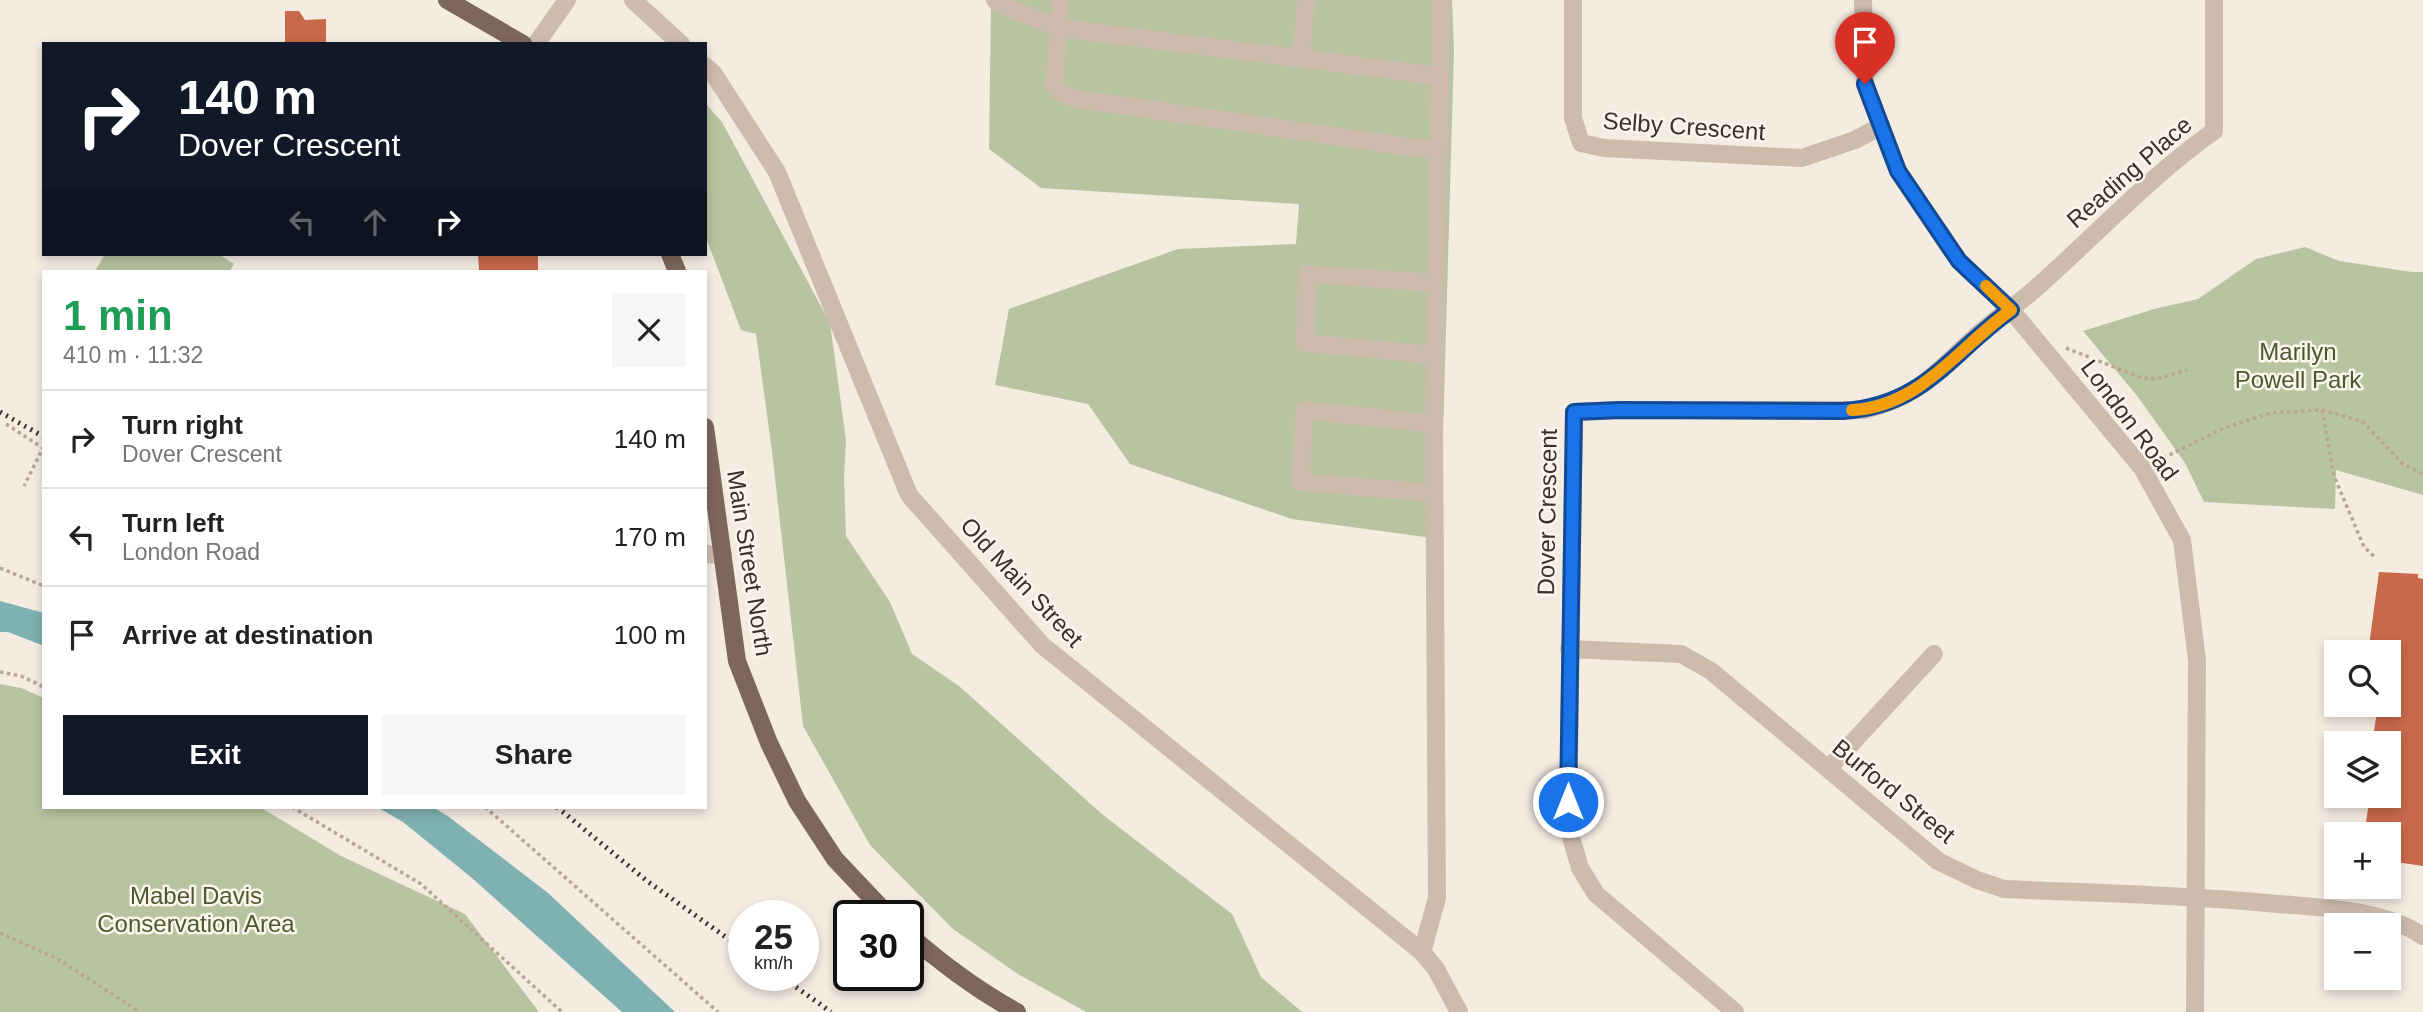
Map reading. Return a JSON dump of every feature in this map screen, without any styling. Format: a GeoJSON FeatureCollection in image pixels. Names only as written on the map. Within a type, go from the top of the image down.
{"type":"FeatureCollection","features":[{"type":"Feature","properties":{"kind":"main road"},"geometry":{"type":"LineString","coordinates":[[447,0],[520,42]]}},
{"type":"Feature","properties":{"kind":"main road","name":"Main Street North"},"geometry":{"type":"LineString","coordinates":[[707,454],[714,554],[737,661],[769,743],[797,801],[835,859],[874,900]]}},
{"type":"Feature","properties":{"kind":"main road"},"geometry":{"type":"LineString","coordinates":[[924,948],[994,1000],[1017,1012]]}},
{"type":"Feature","properties":{"kind":"street"},"geometry":{"type":"LineString","coordinates":[[537,42],[567,0]]}},
{"type":"Feature","properties":{"kind":"street"},"geometry":{"type":"LineString","coordinates":[[633,0],[679,42]]}},
{"type":"Feature","properties":{"kind":"street"},"geometry":{"type":"LineString","coordinates":[[995,0],[1059,28],[1439,76]]}},
{"type":"Feature","properties":{"kind":"street"},"geometry":{"type":"LineString","coordinates":[[1061,0],[1054,86],[1063,94],[1077,99],[1438,151]]}},
{"type":"Feature","properties":{"kind":"street"},"geometry":{"type":"LineString","coordinates":[[1301,57],[1306,0]]}},
{"type":"Feature","properties":{"kind":"street"},"geometry":{"type":"LineString","coordinates":[[1422,952],[1437,898],[1434,424],[1441,0]]}},
{"type":"Feature","properties":{"kind":"street","name":"Selby Crescent"},"geometry":{"type":"LineString","coordinates":[[1573,0],[1573,118],[1581,143],[1604,148],[1802,158],[1855,140],[1881,126]]}},
{"type":"Feature","properties":{"kind":"street","name":"London Road"},"geometry":{"type":"LineString","coordinates":[[1863,0],[1865,84],[1898,171],[1959,261],[2011,310],[2142,468],[2182,540],[2197,660],[2195,1012]]}},
{"type":"Feature","properties":{"kind":"street","name":"Reading Place"},"geometry":{"type":"LineString","coordinates":[[2011,310],[2183,152],[2214,131],[2214,0]]}},
{"type":"Feature","properties":{"kind":"street","name":"Old Main Street"},"geometry":{"type":"LineString","coordinates":[[707,68],[777,172],[909,495],[1042,645],[1422,952],[1436,969],[1459,1012]]}},
{"type":"Feature","properties":{"kind":"street"},"geometry":{"type":"LineString","coordinates":[[1435,355],[1305,343],[1307,274],[1436,283]]}},
{"type":"Feature","properties":{"kind":"street","name":"Dover Crescent"},"geometry":{"type":"LineString","coordinates":[[1735,1012],[1596,894],[1580,868],[1568,827],[1574,412],[1864,410],[1905,397],[1925,384],[1988,326],[2011,310]]}},
{"type":"Feature","properties":{"kind":"street"},"geometry":{"type":"LineString","coordinates":[[1434,424],[1304,410],[1301,482],[1434,493]]}},
{"type":"Feature","properties":{"kind":"street","name":"Burford Street"},"geometry":{"type":"LineString","coordinates":[[1569,649],[1681,654],[1711,671],[1938,861],[1995,886],[2014,890],[2195,896],[2351,910],[2410,928],[2423,936]]}},
{"type":"Feature","properties":{"kind":"street"},"geometry":{"type":"LineString","coordinates":[[1829,768],[1934,654]]}},
{"type":"Feature","properties":{"kind":"path"},"geometry":{"type":"LineString","coordinates":[[2032,335],[2142,378],[2156,379],[2187,370]]}},
{"type":"Feature","properties":{"kind":"path"},"geometry":{"type":"LineString","coordinates":[[2322,410],[2334,476],[2364,547],[2376,558]]}},
{"type":"Feature","properties":{"kind":"path"},"geometry":{"type":"LineString","coordinates":[[2142,468],[2224,428],[2270,412],[2322,410],[2362,421],[2403,464],[2423,474]]}},
{"type":"Feature","properties":{"kind":"path"},"geometry":{"type":"LineString","coordinates":[[6,424],[42,447]]}},
{"type":"Feature","properties":{"kind":"path"},"geometry":{"type":"LineString","coordinates":[[24,486],[42,450]]}},
{"type":"Feature","properties":{"kind":"path"},"geometry":{"type":"LineString","coordinates":[[0,568],[42,585]]}},
{"type":"Feature","properties":{"kind":"path"},"geometry":{"type":"LineString","coordinates":[[0,672],[21,676],[42,686]]}},
{"type":"Feature","properties":{"kind":"path"},"geometry":{"type":"LineString","coordinates":[[295,809],[421,884],[562,1012]]}},
{"type":"Feature","properties":{"kind":"path"},"geometry":{"type":"LineString","coordinates":[[487,809],[718,1012]]}},
{"type":"Feature","properties":{"kind":"path"},"geometry":{"type":"LineString","coordinates":[[0,933],[56,958],[140,1012]]}},
{"type":"Feature","properties":{"kind":"green space"},"geometry":{"type":"Polygon","coordinates":[[[991,0],[1452,0],[1454,50],[1440,539],[1292,519],[1130,464],[1088,404],[995,385],[1009,309],[1178,249],[1296,244],[1299,204],[1041,188],[989,149],[991,0]]]}},
{"type":"Feature","properties":{"kind":"green space"},"geometry":{"type":"Polygon","coordinates":[[[707,105],[722,122],[830,323],[846,440],[846,536],[890,602],[912,654],[959,686],[1103,815],[1232,914],[1261,977],[1302,1012],[1086,1012],[1018,974],[953,929],[870,845],[803,726],[756,334],[741,330],[707,240],[707,105]]]}},
{"type":"Feature","properties":{"kind":"green space","name":"Marilyn Powell Park"},"geometry":{"type":"Polygon","coordinates":[[[2305,247],[2339,261],[2423,272],[2423,495],[2336,470],[2335,509],[2204,502],[2185,463],[2138,397],[2083,331],[2154,309],[2198,299],[2256,259],[2305,247]]]}},
{"type":"Feature","properties":{"kind":"green space"},"geometry":{"type":"Polygon","coordinates":[[[104,256],[221,256],[234,264],[231,270],[96,270],[104,256]]]}},
{"type":"Feature","properties":{"kind":"green space","name":"Mabel Davis Conservation Area"},"geometry":{"type":"Polygon","coordinates":[[[0,684],[21,688],[42,697],[42,809],[263,809],[341,856],[465,914],[539,1012],[0,1012],[0,684]]]}},
{"type":"Feature","properties":{"kind":"water"},"geometry":{"type":"Polygon","coordinates":[[[0,601],[42,612],[42,645],[8,632],[0,632],[0,601]]]}},
{"type":"Feature","properties":{"kind":"water"},"geometry":{"type":"Polygon","coordinates":[[[380,809],[436,809],[449,817],[548,893],[675,1012],[622,1012],[472,878],[403,822],[380,809]]]}},
{"type":"Feature","properties":{"kind":"building"},"geometry":{"type":"Polygon","coordinates":[[[285,11],[299,11],[305,20],[326,19],[326,42],[285,42],[285,11]]]}},
{"type":"Feature","properties":{"kind":"building"},"geometry":{"type":"Polygon","coordinates":[[[478,256],[538,256],[538,270],[479,270],[478,256]]]}},
{"type":"Feature","properties":{"kind":"building"},"geometry":{"type":"Polygon","coordinates":[[[2379,572],[2418,574],[2418,578],[2423,579],[2423,866],[2401,863],[2401,822],[2366,822],[2368,808],[2401,808],[2401,731],[2374,731],[2376,717],[2401,717],[2401,640],[2370,640],[2379,572]]]}},
{"type":"Feature","properties":{"kind":"railway"},"geometry":{"type":"LineString","coordinates":[[0,412],[42,436]]}},
{"type":"Feature","properties":{"kind":"railway"},"geometry":{"type":"LineString","coordinates":[[559,809],[647,881],[728,939]]}},
{"type":"Feature","properties":{"kind":"railway"},"geometry":{"type":"LineString","coordinates":[[801,991],[831,1012]]}},
{"type":"Feature","properties":{"kind":"slow traffic"},"geometry":{"type":"LineString","coordinates":[[1852,410],[1885,405],[1905,397],[1925,384],[1988,326],[2011,310],[1986,286]]}},
{"type":"Feature","properties":{"kind":"route"},"geometry":{"type":"LineString","coordinates":[[1568,802],[1574,412],[1864,410],[1905,397],[1925,384],[1988,326],[2011,310],[1959,261],[1898,171],[1865,84]]}}]}
